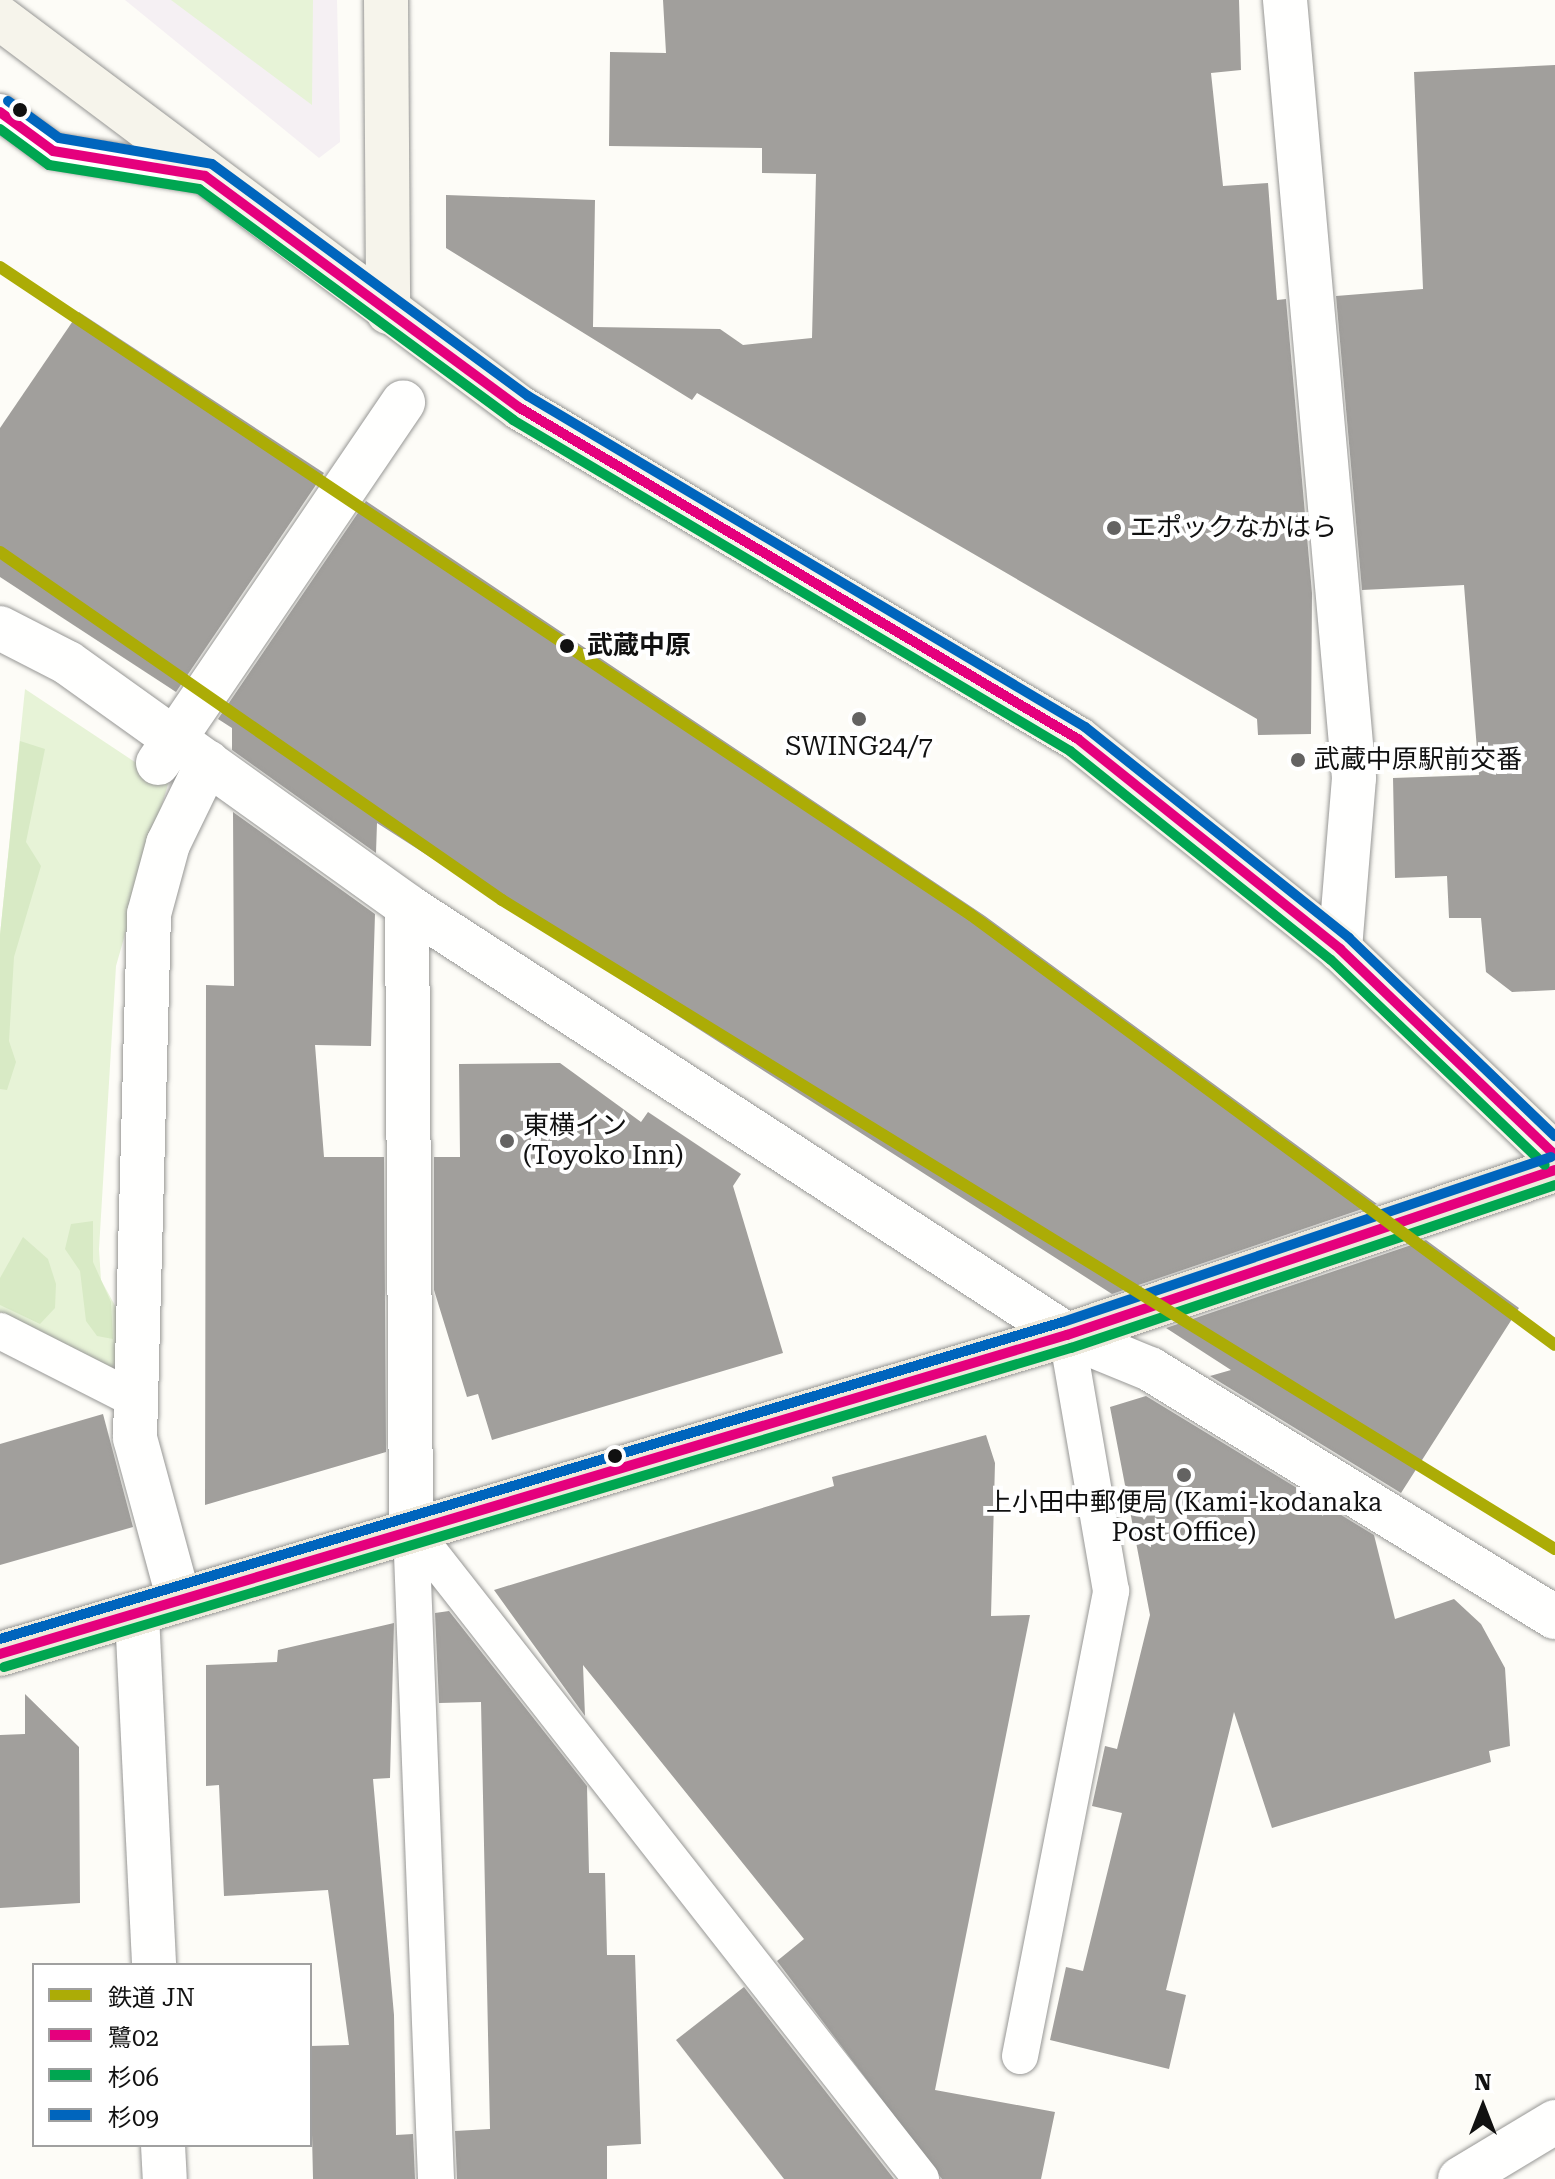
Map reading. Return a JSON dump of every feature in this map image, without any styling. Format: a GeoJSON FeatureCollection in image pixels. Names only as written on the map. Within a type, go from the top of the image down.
{"type":"FeatureCollection","features":[{"type":"Feature","properties":{"kind":"main road"},"geometry":{"type":"LineString","coordinates":[[0,1654],[137,1615],[411,1528],[1067,1335],[1555,1170]]}},
{"type":"Feature","properties":{"kind":"street"},"geometry":{"type":"LineString","coordinates":[[386,0],[388,312]]}},
{"type":"Feature","properties":{"kind":"street"},"geometry":{"type":"LineString","coordinates":[[1285,0],[1354,778],[1340,949]]}},
{"type":"Feature","properties":{"kind":"street"},"geometry":{"type":"LineString","coordinates":[[0,18],[205,176],[520,408],[1078,739],[1340,949],[1555,1155]]}},
{"type":"Feature","properties":{"kind":"street"},"geometry":{"type":"LineString","coordinates":[[179,1600],[135,1438],[149,914],[168,844],[181,755],[403,402]]}},
{"type":"Feature","properties":{"kind":"street"},"geometry":{"type":"LineString","coordinates":[[0,628],[68,663],[181,755],[407,906],[1067,1335],[1150,1369],[1555,1617]]}},
{"type":"Feature","properties":{"kind":"street"},"geometry":{"type":"LineString","coordinates":[[407,906],[411,1528]]}},
{"type":"Feature","properties":{"kind":"street"},"geometry":{"type":"LineString","coordinates":[[137,1615],[154,1963]]}},
{"type":"Feature","properties":{"kind":"street"},"geometry":{"type":"LineString","coordinates":[[1460,2179],[1506,2166],[1555,2122]]}},
{"type":"Feature","properties":{"kind":"street"},"geometry":{"type":"LineString","coordinates":[[163,2147],[165,2179]]}},
{"type":"Feature","properties":{"kind":"lane"},"geometry":{"type":"LineString","coordinates":[[0,112],[53,151],[205,176]]}},
{"type":"Feature","properties":{"kind":"lane"},"geometry":{"type":"LineString","coordinates":[[0,1331],[136,1400]]}},
{"type":"Feature","properties":{"kind":"lane"},"geometry":{"type":"LineString","coordinates":[[1020,2056],[1111,1591],[1067,1335]]}},
{"type":"Feature","properties":{"kind":"lane"},"geometry":{"type":"LineString","coordinates":[[411,1528],[436,2179]]}},
{"type":"Feature","properties":{"kind":"lane"},"geometry":{"type":"LineString","coordinates":[[411,1528],[921,2179]]}},
{"type":"Feature","properties":{"kind":"shaded area"},"geometry":{"type":"Polygon","coordinates":[[[125,0],[337,0],[340,142],[319,158],[125,0]]]}},
{"type":"Feature","properties":{"kind":"green space"},"geometry":{"type":"Polygon","coordinates":[[[171,0],[313,0],[312,105],[171,0]]]}},
{"type":"Feature","properties":{"kind":"green space"},"geometry":{"type":"Polygon","coordinates":[[[25,689],[168,784],[116,966],[99,1249],[101,1280],[124,1322],[120,1359],[111,1368],[0,1314],[0,935],[25,689]]]}},
{"type":"Feature","properties":{"kind":"green space"},"geometry":{"type":"Polygon","coordinates":[[[20,741],[45,749],[26,842],[41,866],[14,957],[9,1041],[16,1062],[7,1090],[0,1089],[0,935],[20,741]]]}},
{"type":"Feature","properties":{"kind":"green space"},"geometry":{"type":"Polygon","coordinates":[[[93,1221],[93,1262],[111,1302],[113,1339],[97,1336],[86,1321],[80,1271],[65,1249],[71,1224],[93,1221]]]}},
{"type":"Feature","properties":{"kind":"green space"},"geometry":{"type":"Polygon","coordinates":[[[23,1237],[48,1259],[56,1284],[55,1308],[40,1324],[0,1305],[0,1278],[23,1237]]]}},
{"type":"Feature","properties":{"kind":"building"},"geometry":{"type":"Polygon","coordinates":[[[663,0],[1239,0],[1241,70],[1211,73],[1223,186],[1268,183],[1277,300],[1286,299],[1312,593],[1311,734],[1258,735],[1257,719],[697,393],[692,400],[446,248],[446,195],[595,200],[593,327],[720,329],[743,345],[812,338],[816,174],[762,173],[762,148],[609,146],[610,52],[666,53],[663,0]]]}},
{"type":"Feature","properties":{"kind":"building"},"geometry":{"type":"Polygon","coordinates":[[[1555,65],[1555,990],[1512,992],[1486,972],[1481,918],[1449,918],[1447,876],[1395,878],[1393,778],[1479,775],[1464,585],[1362,590],[1336,296],[1423,289],[1414,72],[1555,65]]]}},
{"type":"Feature","properties":{"kind":"building"},"geometry":{"type":"Polygon","coordinates":[[[79,312],[324,473],[176,692],[0,577],[0,428],[79,312]]]}},
{"type":"Feature","properties":{"kind":"building"},"geometry":{"type":"Polygon","coordinates":[[[366,501],[985,916],[1377,1204],[1112,1294],[377,823],[376,853],[232,750],[232,728],[218,719],[366,501]]]}},
{"type":"Feature","properties":{"kind":"building"},"geometry":{"type":"Polygon","coordinates":[[[233,812],[375,914],[371,1046],[315,1045],[324,1157],[384,1157],[386,1452],[205,1505],[206,985],[234,986],[233,812]]]}},
{"type":"Feature","properties":{"kind":"building"},"geometry":{"type":"Polygon","coordinates":[[[560,1063],[641,1122],[648,1112],[741,1174],[733,1186],[783,1353],[492,1440],[478,1394],[467,1397],[434,1290],[434,1157],[460,1157],[459,1064],[560,1063]]]}},
{"type":"Feature","properties":{"kind":"building"},"geometry":{"type":"Polygon","coordinates":[[[1426,1240],[1519,1308],[1401,1493],[1210,1376],[1231,1370],[1166,1328],[1426,1240]]]}},
{"type":"Feature","properties":{"kind":"building"},"geometry":{"type":"Polygon","coordinates":[[[1146,1396],[1374,1535],[1395,1619],[1454,1599],[1481,1624],[1505,1668],[1510,1746],[1489,1751],[1491,1762],[1272,1828],[1234,1712],[1166,1990],[1186,1995],[1169,2069],[1050,2040],[1066,1967],[1083,1971],[1122,1813],[1092,1806],[1105,1746],[1117,1749],[1150,1615],[1110,1407],[1146,1396]]]}},
{"type":"Feature","properties":{"kind":"building"},"geometry":{"type":"Polygon","coordinates":[[[103,1414],[133,1527],[0,1565],[0,1444],[103,1414]]]}},
{"type":"Feature","properties":{"kind":"building"},"geometry":{"type":"Polygon","coordinates":[[[986,1435],[995,1463],[991,1616],[1030,1615],[935,2090],[1055,2112],[1041,2179],[942,2179],[777,1961],[804,1939],[583,1665],[585,1716],[494,1590],[834,1486],[832,1477],[986,1435]]]}},
{"type":"Feature","properties":{"kind":"building"},"geometry":{"type":"Polygon","coordinates":[[[449,1611],[587,1786],[589,1873],[605,1873],[607,1955],[635,1955],[641,2144],[607,2146],[607,2179],[457,2179],[455,2131],[490,2129],[481,1702],[439,1703],[435,1613],[449,1611]]]}},
{"type":"Feature","properties":{"kind":"building"},"geometry":{"type":"Polygon","coordinates":[[[394,1623],[390,1778],[373,1779],[394,2015],[396,2135],[413,2134],[415,2179],[313,2179],[312,2046],[349,2045],[328,1890],[224,1896],[219,1785],[206,1786],[206,1665],[277,1662],[278,1650],[394,1623]]]}},
{"type":"Feature","properties":{"kind":"building"},"geometry":{"type":"Polygon","coordinates":[[[25,1694],[79,1747],[80,1903],[0,1908],[0,1735],[25,1734],[25,1694]]]}},
{"type":"Feature","properties":{"kind":"building"},"geometry":{"type":"Polygon","coordinates":[[[744,1987],[894,2179],[784,2179],[676,2040],[744,1987]]]}},
{"type":"Feature","properties":{"kind":"rail line","name":"JN"},"geometry":{"type":"LineString","coordinates":[[0,267],[971,915],[1555,1345]]}},
{"type":"Feature","properties":{"kind":"rail line","name":"JN"},"geometry":{"type":"LineString","coordinates":[[0,552],[502,900],[1555,1549]]}},
{"type":"Feature","properties":{"kind":"transit line","name":"杉09"},"geometry":{"type":"LineString","coordinates":[[8,101],[59,138],[212,164],[528,396],[1085,727],[1349,938],[1555,1136]]}},
{"type":"Feature","properties":{"kind":"transit line","name":"鷺02"},"geometry":{"type":"LineString","coordinates":[[0,112],[53,151],[205,176],[520,408],[1078,739],[1340,949],[1555,1155]]}},
{"type":"Feature","properties":{"kind":"transit line","name":"杉06"},"geometry":{"type":"LineString","coordinates":[[0,129],[49,165],[199,189],[513,420],[1070,751],[1331,960],[1545,1165]]}},
{"type":"Feature","properties":{"kind":"transit line","name":"杉09"},"geometry":{"type":"LineString","coordinates":[[0,1639],[1063,1322],[1551,1157]]}},
{"type":"Feature","properties":{"kind":"transit line","name":"鷺02"},"geometry":{"type":"LineString","coordinates":[[0,1654],[1067,1335],[1555,1170]]}},
{"type":"Feature","properties":{"kind":"transit line","name":"杉06"},"geometry":{"type":"LineString","coordinates":[[4,1667],[1071,1348],[1555,1185]]}},
{"type":"Feature","properties":{"kind":"place","name":"エポックなかはら"},"geometry":{"type":"Point","coordinates":[1114,528]}},
{"type":"Feature","properties":{"kind":"place","name":"武蔵中原"},"geometry":{"type":"Point","coordinates":[567,646]}},
{"type":"Feature","properties":{"kind":"place","name":"SWING24/7"},"geometry":{"type":"Point","coordinates":[859,719]}},
{"type":"Feature","properties":{"kind":"place","name":"武蔵中原駅前交番"},"geometry":{"type":"Point","coordinates":[1298,760]}},
{"type":"Feature","properties":{"kind":"place","name":"東横イン (Toyoko Inn)"},"geometry":{"type":"Point","coordinates":[507,1141]}},
{"type":"Feature","properties":{"kind":"place","name":"上小田中郵便局 (Kami-kodanaka Post Office)"},"geometry":{"type":"Point","coordinates":[1184,1475]}}]}
